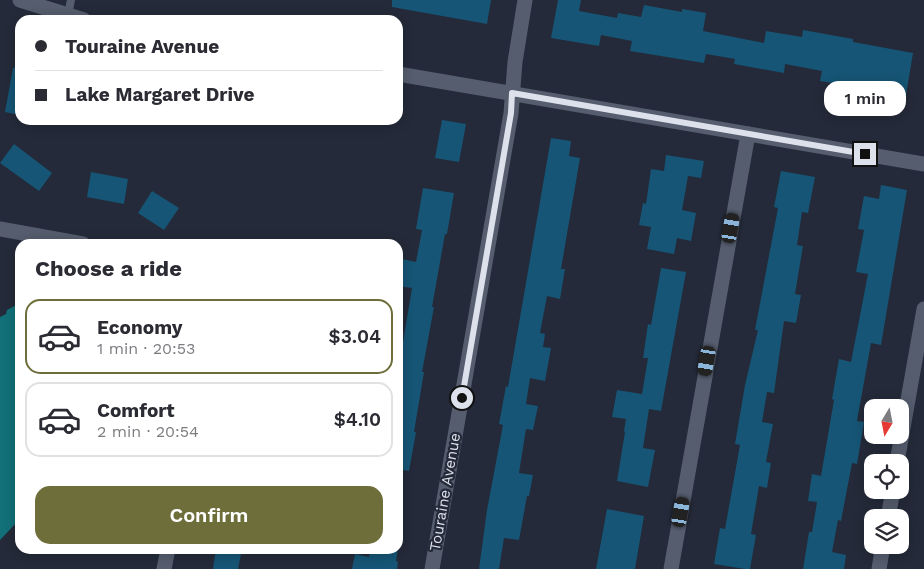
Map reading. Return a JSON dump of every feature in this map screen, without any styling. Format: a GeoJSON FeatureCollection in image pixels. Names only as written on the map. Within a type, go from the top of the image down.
{"type":"FeatureCollection","features":[{"type":"Feature","properties":{"kind":"street"},"geometry":{"type":"LineString","coordinates":[[20,0],[65,15]]}},
{"type":"Feature","properties":{"kind":"street","name":"Touraine Avenue"},"geometry":{"type":"LineString","coordinates":[[432,569],[511,113],[515,62],[525,0]]}},
{"type":"Feature","properties":{"kind":"street"},"geometry":{"type":"LineString","coordinates":[[403,75],[924,164]]}},
{"type":"Feature","properties":{"kind":"street"},"geometry":{"type":"LineString","coordinates":[[670,569],[748,134]]}},
{"type":"Feature","properties":{"kind":"street"},"geometry":{"type":"LineString","coordinates":[[0,229],[55,239]]}},
{"type":"Feature","properties":{"kind":"street"},"geometry":{"type":"LineString","coordinates":[[898,454],[924,310]]}},
{"type":"Feature","properties":{"kind":"street"},"geometry":{"type":"LineString","coordinates":[[164,569],[167,554]]}},
{"type":"Feature","properties":{"kind":"street"},"geometry":{"type":"LineString","coordinates":[[879,569],[882,554]]}},
{"type":"Feature","properties":{"kind":"lane"},"geometry":{"type":"LineString","coordinates":[[68,15],[71,0]]}},
{"type":"Feature","properties":{"kind":"shaded area"},"geometry":{"type":"Polygon","coordinates":[[[15,306],[15,524],[0,540],[0,317],[6,314],[7,310],[15,306]]]}},
{"type":"Feature","properties":{"kind":"building"},"geometry":{"type":"Polygon","coordinates":[[[392,0],[491,0],[487,24],[392,7],[392,0]]]}},
{"type":"Feature","properties":{"kind":"building"},"geometry":{"type":"Polygon","coordinates":[[[558,0],[581,0],[579,11],[617,18],[618,13],[641,17],[644,5],[682,12],[682,9],[706,13],[703,31],[764,43],[766,31],[802,37],[803,30],[853,39],[853,42],[913,53],[906,95],[820,81],[822,71],[785,64],[784,73],[734,64],[735,59],[706,54],[704,63],[630,51],[632,41],[601,35],[599,46],[551,38],[558,0]]]}},
{"type":"Feature","properties":{"kind":"building"},"geometry":{"type":"Polygon","coordinates":[[[13,68],[15,68],[15,114],[5,112],[13,68]]]}},
{"type":"Feature","properties":{"kind":"building"},"geometry":{"type":"Polygon","coordinates":[[[442,120],[466,124],[459,162],[435,158],[442,120]]]}},
{"type":"Feature","properties":{"kind":"building"},"geometry":{"type":"Polygon","coordinates":[[[551,138],[571,141],[569,156],[580,158],[561,269],[565,269],[560,299],[547,296],[540,333],[545,334],[543,347],[551,348],[545,381],[530,378],[526,404],[538,406],[533,430],[526,429],[519,473],[533,475],[519,540],[504,538],[499,569],[479,569],[487,510],[503,425],[499,424],[506,386],[508,387],[551,138]]]}},
{"type":"Feature","properties":{"kind":"building"},"geometry":{"type":"Polygon","coordinates":[[[14,144],[52,173],[39,191],[0,163],[14,144]]]}},
{"type":"Feature","properties":{"kind":"building"},"geometry":{"type":"Polygon","coordinates":[[[666,155],[704,161],[701,178],[688,176],[682,210],[696,213],[691,241],[677,238],[674,254],[647,249],[651,227],[639,225],[643,203],[646,204],[651,169],[664,171],[666,155]]]}},
{"type":"Feature","properties":{"kind":"building"},"geometry":{"type":"Polygon","coordinates":[[[781,171],[815,177],[808,213],[802,212],[797,245],[803,246],[795,294],[801,295],[796,323],[784,321],[774,393],[767,392],[762,422],[773,424],[766,462],[771,463],[767,488],[759,486],[751,534],[756,535],[750,569],[745,569],[714,564],[720,528],[725,529],[740,445],[735,444],[745,385],[758,330],[755,330],[778,208],[774,207],[781,171]]]}},
{"type":"Feature","properties":{"kind":"building"},"geometry":{"type":"Polygon","coordinates":[[[91,172],[128,179],[124,204],[87,197],[91,172]]]}},
{"type":"Feature","properties":{"kind":"building"},"geometry":{"type":"Polygon","coordinates":[[[881,185],[907,190],[881,345],[871,343],[857,421],[864,422],[857,464],[852,463],[841,521],[838,520],[832,552],[846,555],[844,569],[803,569],[809,532],[812,532],[817,502],[808,501],[812,474],[821,476],[839,359],[851,362],[868,274],[856,272],[864,230],[858,229],[864,196],[879,199],[881,185]]]}},
{"type":"Feature","properties":{"kind":"building"},"geometry":{"type":"Polygon","coordinates":[[[423,188],[454,193],[432,307],[434,307],[422,372],[424,372],[409,471],[403,470],[403,342],[412,288],[403,287],[403,259],[416,262],[422,230],[416,229],[423,188]]]}},
{"type":"Feature","properties":{"kind":"building"},"geometry":{"type":"Polygon","coordinates":[[[152,191],[179,208],[164,230],[138,213],[152,191]]]}},
{"type":"Feature","properties":{"kind":"building"},"geometry":{"type":"Polygon","coordinates":[[[661,268],[686,272],[661,411],[649,409],[643,448],[655,450],[648,487],[617,481],[626,419],[612,417],[617,390],[642,394],[648,358],[643,358],[648,324],[651,325],[661,268]]]}},
{"type":"Feature","properties":{"kind":"building"},"geometry":{"type":"Polygon","coordinates":[[[607,509],[644,516],[635,569],[596,569],[607,509]]]}},
{"type":"Feature","properties":{"kind":"building"},"geometry":{"type":"Polygon","coordinates":[[[215,554],[241,554],[238,569],[213,569],[215,554]]]}},
{"type":"Feature","properties":{"kind":"building"},"geometry":{"type":"Polygon","coordinates":[[[355,554],[369,557],[369,554],[397,554],[397,569],[352,569],[355,554]]]}},
{"type":"Feature","properties":{"kind":"route"},"geometry":{"type":"LineString","coordinates":[[462,398],[511,113],[512,93],[865,154]]}}]}
